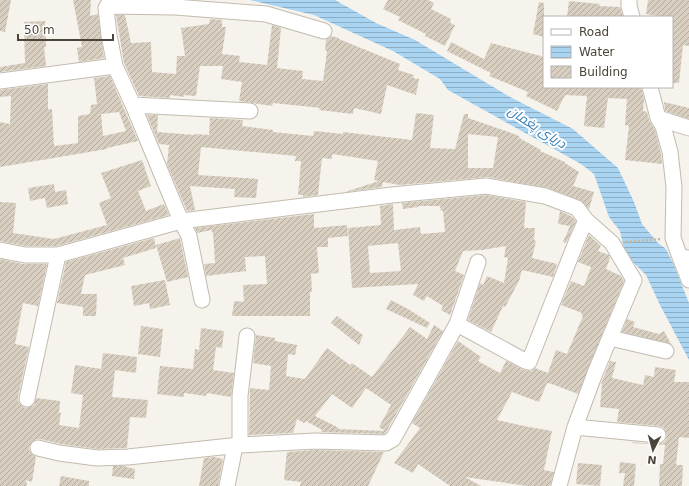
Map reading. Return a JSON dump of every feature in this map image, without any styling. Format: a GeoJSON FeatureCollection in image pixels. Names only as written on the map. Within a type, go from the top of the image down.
{"type":"FeatureCollection","features":[{"type":"Feature","properties":{"kind":"street"},"geometry":{"type":"LineString","coordinates":[[629,0],[632,16]]}},
{"type":"Feature","properties":{"kind":"street"},"geometry":{"type":"LineString","coordinates":[[202,300],[189,236],[181,221],[116,66],[107,21],[106,8],[109,5],[175,6],[266,14],[324,31]]}},
{"type":"Feature","properties":{"kind":"street"},"geometry":{"type":"LineString","coordinates":[[0,81],[116,66]]}},
{"type":"Feature","properties":{"kind":"street"},"geometry":{"type":"LineString","coordinates":[[650,88],[658,118],[663,126],[670,152],[674,187],[670,238],[684,258],[689,280]]}},
{"type":"Feature","properties":{"kind":"street"},"geometry":{"type":"LineString","coordinates":[[133,105],[250,111]]}},
{"type":"Feature","properties":{"kind":"street"},"geometry":{"type":"LineString","coordinates":[[658,118],[689,128]]}},
{"type":"Feature","properties":{"kind":"street"},"geometry":{"type":"LineString","coordinates":[[0,250],[25,255],[58,255],[181,221],[392,195],[486,186],[545,196],[577,208],[586,220],[612,243],[634,280],[575,427],[559,486]]}},
{"type":"Feature","properties":{"kind":"street"},"geometry":{"type":"LineString","coordinates":[[457,324],[529,362],[586,220]]}},
{"type":"Feature","properties":{"kind":"street"},"geometry":{"type":"LineString","coordinates":[[28,399],[58,255]]}},
{"type":"Feature","properties":{"kind":"street"},"geometry":{"type":"LineString","coordinates":[[38,448],[59,453],[97,458],[128,457],[237,445],[314,441],[386,443],[393,439],[457,324],[478,262]]}},
{"type":"Feature","properties":{"kind":"street"},"geometry":{"type":"LineString","coordinates":[[227,486],[237,445],[240,396],[247,336]]}},
{"type":"Feature","properties":{"kind":"street"},"geometry":{"type":"LineString","coordinates":[[610,338],[666,351]]}},
{"type":"Feature","properties":{"kind":"street"},"geometry":{"type":"LineString","coordinates":[[575,427],[658,435]]}},
{"type":"Feature","properties":{"kind":"path"},"geometry":{"type":"LineString","coordinates":[[625,242],[670,238]]}},
{"type":"Feature","properties":{"kind":"water","name":"دریای پغمان"},"geometry":{"type":"Polygon","coordinates":[[[250,0],[335,0],[376,23],[415,40],[510,97],[573,129],[618,168],[634,202],[642,224],[658,243],[666,249],[689,303],[689,360],[646,275],[633,262],[624,249],[620,231],[609,217],[594,174],[581,164],[448,90],[440,79],[393,51],[314,15],[250,0]]]}},
{"type":"Feature","properties":{"kind":"building"},"geometry":{"type":"Polygon","coordinates":[[[0,0],[11,0],[5,32],[0,31],[0,0]]]}},
{"type":"Feature","properties":{"kind":"building"},"geometry":{"type":"Polygon","coordinates":[[[73,0],[91,0],[90,16],[98,14],[104,58],[79,62],[77,48],[82,47],[73,0]]]}},
{"type":"Feature","properties":{"kind":"building"},"geometry":{"type":"Polygon","coordinates":[[[388,0],[428,0],[434,3],[431,9],[451,19],[450,23],[455,25],[445,46],[425,36],[426,34],[398,20],[400,17],[383,9],[388,0]]]}},
{"type":"Feature","properties":{"kind":"building"},"geometry":{"type":"Polygon","coordinates":[[[648,0],[689,0],[689,46],[683,45],[679,83],[673,83],[673,16],[646,14],[648,0]]]}},
{"type":"Feature","properties":{"kind":"building"},"geometry":{"type":"Polygon","coordinates":[[[569,1],[600,4],[599,6],[620,7],[623,16],[567,16],[569,1]]]}},
{"type":"Feature","properties":{"kind":"building"},"geometry":{"type":"Polygon","coordinates":[[[539,2],[544,3],[543,37],[533,34],[539,2]]]}},
{"type":"Feature","properties":{"kind":"building"},"geometry":{"type":"Polygon","coordinates":[[[116,15],[125,15],[131,43],[151,42],[152,72],[176,74],[177,56],[185,56],[181,28],[209,24],[210,19],[222,20],[222,27],[226,27],[222,54],[240,56],[239,62],[267,65],[272,25],[281,28],[277,68],[303,71],[302,79],[323,81],[327,51],[325,50],[326,40],[331,36],[400,64],[398,70],[414,75],[413,78],[419,79],[416,95],[387,85],[381,114],[354,108],[353,114],[319,110],[320,108],[273,103],[272,106],[239,101],[242,82],[221,79],[223,66],[200,66],[196,96],[184,95],[184,97],[170,95],[170,98],[139,96],[124,63],[116,15]]]}},
{"type":"Feature","properties":{"kind":"building"},"geometry":{"type":"Polygon","coordinates":[[[45,21],[46,47],[44,47],[46,66],[0,72],[0,67],[25,63],[24,22],[45,21]]]}},
{"type":"Feature","properties":{"kind":"building"},"geometry":{"type":"Polygon","coordinates":[[[451,42],[484,59],[491,43],[541,56],[543,57],[543,88],[641,88],[644,99],[643,111],[647,112],[649,120],[655,130],[662,164],[625,160],[629,126],[625,125],[627,99],[608,98],[604,128],[584,126],[587,96],[565,95],[557,111],[526,96],[528,92],[489,76],[491,73],[447,51],[451,42]]]}},
{"type":"Feature","properties":{"kind":"building"},"geometry":{"type":"Polygon","coordinates":[[[110,76],[138,141],[107,149],[0,167],[0,122],[10,124],[11,96],[0,97],[0,90],[48,84],[48,109],[52,109],[54,146],[78,143],[78,116],[90,114],[91,105],[97,104],[94,78],[110,76]],[[119,112],[101,114],[103,136],[126,131],[119,112]]]}},
{"type":"Feature","properties":{"kind":"building"},"geometry":{"type":"Polygon","coordinates":[[[664,102],[689,108],[689,119],[665,111],[664,102]]]}},
{"type":"Feature","properties":{"kind":"building"},"geometry":{"type":"Polygon","coordinates":[[[416,113],[434,115],[430,148],[455,149],[464,114],[468,114],[468,118],[517,135],[520,137],[519,138],[541,150],[540,151],[565,162],[579,172],[573,186],[594,192],[589,209],[580,200],[548,188],[487,177],[400,185],[383,182],[382,187],[345,192],[379,181],[374,180],[378,161],[332,154],[332,159],[322,158],[318,195],[303,197],[303,195],[298,195],[301,161],[295,161],[296,156],[201,147],[198,175],[258,179],[256,198],[234,197],[235,189],[190,186],[195,210],[187,211],[167,164],[169,145],[159,144],[147,115],[158,115],[157,132],[209,135],[210,118],[243,120],[242,126],[273,130],[273,132],[313,136],[314,131],[343,134],[343,132],[412,140],[416,113]],[[468,134],[468,168],[493,168],[498,137],[468,134]]]}},
{"type":"Feature","properties":{"kind":"building"},"geometry":{"type":"Polygon","coordinates":[[[142,160],[151,186],[138,191],[146,211],[164,204],[169,215],[57,246],[26,246],[0,241],[0,202],[16,203],[13,233],[54,239],[107,225],[99,203],[111,198],[101,173],[142,160]]]}},
{"type":"Feature","properties":{"kind":"building"},"geometry":{"type":"Polygon","coordinates":[[[54,184],[55,192],[66,190],[68,204],[47,208],[45,198],[30,201],[28,188],[54,184]]]}},
{"type":"Feature","properties":{"kind":"building"},"geometry":{"type":"Polygon","coordinates":[[[486,195],[526,202],[524,228],[535,228],[534,240],[536,241],[532,258],[557,264],[553,277],[522,270],[519,281],[505,307],[503,306],[491,332],[468,320],[480,283],[483,285],[487,276],[504,283],[508,258],[504,257],[506,246],[482,250],[463,251],[455,271],[464,275],[450,315],[441,310],[443,306],[427,296],[424,301],[413,295],[418,284],[352,288],[348,228],[381,225],[380,206],[393,204],[394,230],[420,227],[421,234],[445,232],[443,211],[441,211],[440,206],[418,206],[403,209],[402,203],[486,195]],[[398,243],[368,246],[370,273],[401,271],[398,243]]]}},
{"type":"Feature","properties":{"kind":"building"},"geometry":{"type":"Polygon","coordinates":[[[560,211],[571,216],[576,221],[566,243],[563,242],[570,226],[558,224],[560,211]]]}},
{"type":"Feature","properties":{"kind":"building"},"geometry":{"type":"Polygon","coordinates":[[[314,214],[314,228],[347,225],[348,236],[328,238],[328,247],[317,247],[319,273],[311,274],[312,292],[310,292],[310,316],[232,316],[234,301],[244,302],[243,285],[267,284],[265,256],[245,257],[246,271],[206,276],[204,264],[215,263],[213,232],[212,233],[212,230],[197,233],[195,228],[314,214]]]}},
{"type":"Feature","properties":{"kind":"building"},"geometry":{"type":"Polygon","coordinates":[[[589,235],[601,246],[598,251],[609,255],[610,258],[606,269],[621,276],[624,281],[578,394],[547,383],[539,402],[512,392],[497,420],[552,431],[544,470],[554,472],[550,486],[527,486],[465,477],[481,486],[450,486],[418,464],[413,473],[394,463],[420,428],[412,423],[458,341],[481,357],[478,361],[500,373],[506,361],[523,370],[531,371],[535,368],[548,373],[556,350],[567,354],[583,316],[581,315],[582,313],[561,305],[571,281],[584,286],[591,267],[578,262],[589,235]]]}},
{"type":"Feature","properties":{"kind":"building"},"geometry":{"type":"Polygon","coordinates":[[[154,238],[156,248],[123,258],[125,265],[85,275],[81,294],[97,294],[96,316],[83,316],[83,307],[57,303],[66,262],[154,238]]]}},
{"type":"Feature","properties":{"kind":"building"},"geometry":{"type":"Polygon","coordinates":[[[180,238],[188,277],[167,282],[156,245],[180,238]]]}},
{"type":"Feature","properties":{"kind":"building"},"geometry":{"type":"Polygon","coordinates":[[[0,259],[23,264],[47,264],[38,306],[23,303],[15,344],[29,347],[18,397],[18,401],[21,405],[25,408],[30,407],[34,405],[36,398],[60,401],[59,413],[61,413],[59,425],[79,428],[83,395],[71,393],[75,365],[101,369],[103,353],[137,357],[136,373],[115,370],[112,397],[148,400],[146,418],[130,417],[127,448],[97,449],[36,439],[29,446],[29,450],[36,457],[32,482],[26,480],[27,486],[0,486],[0,259]]]}},
{"type":"Feature","properties":{"kind":"building"},"geometry":{"type":"Polygon","coordinates":[[[165,280],[170,305],[150,309],[149,303],[134,306],[131,286],[165,280]]]}},
{"type":"Feature","properties":{"kind":"building"},"geometry":{"type":"Polygon","coordinates":[[[391,300],[430,323],[427,328],[386,309],[391,300]]]}},
{"type":"Feature","properties":{"kind":"building"},"geometry":{"type":"Polygon","coordinates":[[[337,316],[363,335],[359,345],[331,323],[337,316]]]}},
{"type":"Feature","properties":{"kind":"building"},"geometry":{"type":"Polygon","coordinates":[[[627,319],[635,322],[633,327],[659,334],[664,331],[671,344],[622,332],[627,319]]]}},
{"type":"Feature","properties":{"kind":"building"},"geometry":{"type":"Polygon","coordinates":[[[434,325],[443,331],[384,434],[321,432],[322,430],[306,421],[304,423],[297,419],[293,433],[249,435],[250,388],[269,390],[271,366],[253,363],[256,335],[275,338],[275,341],[297,345],[295,355],[288,354],[286,376],[305,379],[327,348],[350,365],[352,363],[372,377],[410,327],[427,339],[434,325]],[[366,388],[352,408],[332,394],[315,416],[339,428],[338,429],[385,431],[379,427],[391,405],[366,388]]]}},
{"type":"Feature","properties":{"kind":"building"},"geometry":{"type":"Polygon","coordinates":[[[141,326],[163,329],[160,357],[138,354],[141,326]]]}},
{"type":"Feature","properties":{"kind":"building"},"geometry":{"type":"Polygon","coordinates":[[[201,328],[224,331],[222,348],[216,347],[213,370],[234,373],[231,397],[207,393],[206,396],[184,393],[184,397],[157,394],[160,366],[193,369],[195,349],[199,350],[201,328]]]}},
{"type":"Feature","properties":{"kind":"building"},"geometry":{"type":"Polygon","coordinates":[[[610,361],[616,362],[612,378],[643,385],[645,375],[654,377],[655,367],[676,370],[674,382],[689,382],[689,438],[679,437],[676,465],[683,465],[682,486],[659,486],[660,464],[663,464],[665,445],[632,443],[662,443],[665,441],[667,436],[664,428],[659,426],[617,422],[619,409],[600,407],[601,384],[610,361]]]}},
{"type":"Feature","properties":{"kind":"building"},"geometry":{"type":"Polygon","coordinates":[[[315,450],[384,452],[368,486],[300,486],[301,482],[284,480],[287,452],[315,450]]]}},
{"type":"Feature","properties":{"kind":"building"},"geometry":{"type":"Polygon","coordinates":[[[214,457],[223,459],[218,486],[199,486],[204,458],[214,457]]]}},
{"type":"Feature","properties":{"kind":"building"},"geometry":{"type":"Polygon","coordinates":[[[620,462],[636,464],[634,486],[623,486],[625,473],[619,473],[620,462]]]}},
{"type":"Feature","properties":{"kind":"building"},"geometry":{"type":"Polygon","coordinates":[[[578,463],[602,465],[600,486],[576,484],[578,463]]]}},
{"type":"Feature","properties":{"kind":"building"},"geometry":{"type":"Polygon","coordinates":[[[113,466],[126,466],[135,469],[134,479],[112,476],[113,466]]]}},
{"type":"Feature","properties":{"kind":"building"},"geometry":{"type":"Polygon","coordinates":[[[61,476],[89,481],[89,486],[59,486],[61,476]]]}}]}
